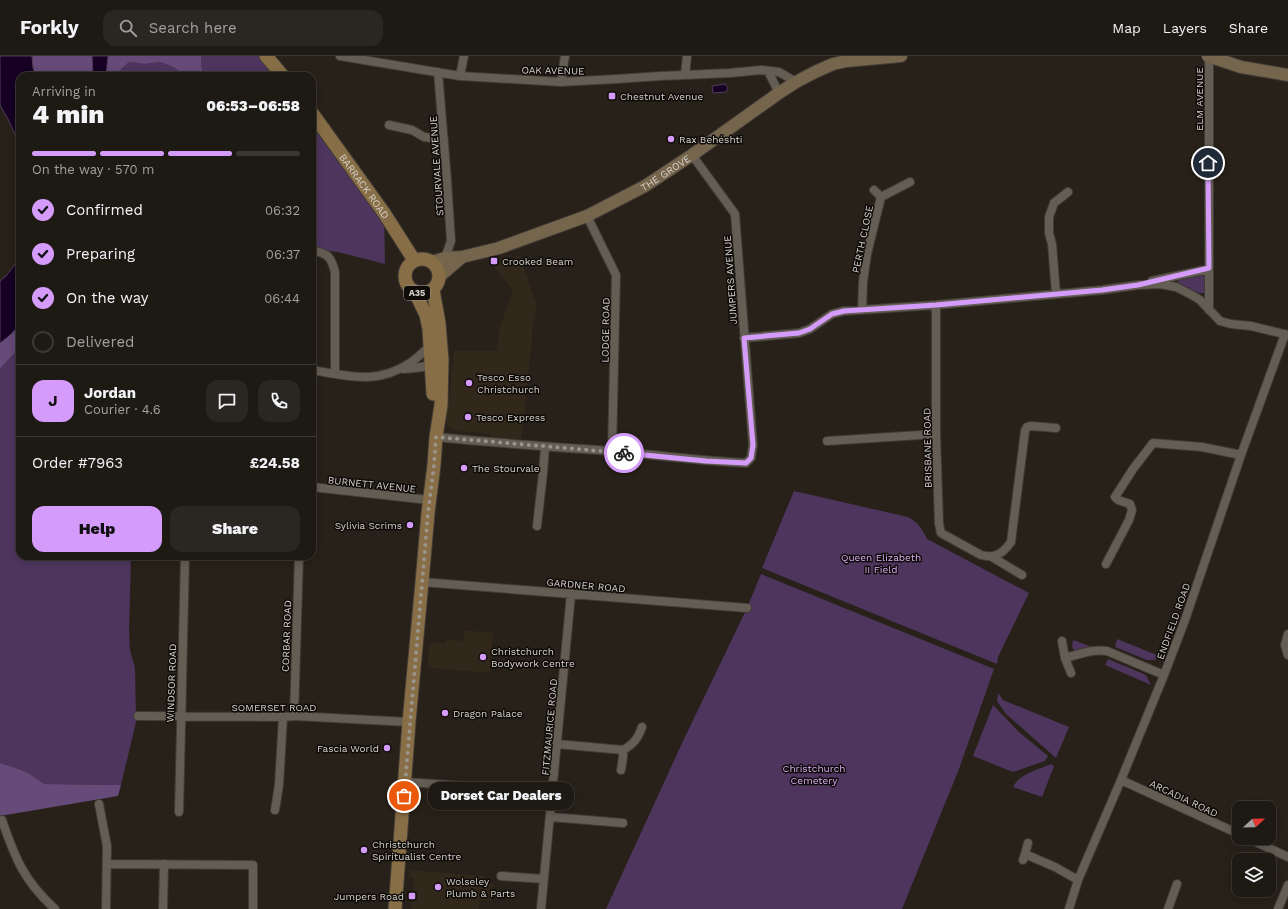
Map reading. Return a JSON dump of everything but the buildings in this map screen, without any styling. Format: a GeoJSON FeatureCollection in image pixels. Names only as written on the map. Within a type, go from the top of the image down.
{"type":"FeatureCollection","features":[{"type":"Feature","properties":{"kind":"main road"},"geometry":{"type":"LineString","coordinates":[[266,56],[280,72]]}},
{"type":"Feature","properties":{"kind":"main road","name":"BARRACK ROAD"},"geometry":{"type":"LineString","coordinates":[[316,119],[384,213],[414,260]]}},
{"type":"Feature","properties":{"kind":"main road"},"geometry":{"type":"LineString","coordinates":[[414,260],[426,259],[432,262]]}},
{"type":"Feature","properties":{"kind":"main road","name":"A35"},"geometry":{"type":"LineString","coordinates":[[414,260],[409,264],[404,276],[409,288],[415,292],[424,293],[433,290],[438,282],[438,271],[432,262]]}},
{"type":"Feature","properties":{"kind":"main road","name":"A35"},"geometry":{"type":"LineString","coordinates":[[395,909],[409,722],[436,437],[439,323],[433,290]]}},
{"type":"Feature","properties":{"kind":"main road","name":"A35"},"geometry":{"type":"LineString","coordinates":[[415,292],[426,315],[431,345],[437,360]]}},
{"type":"Feature","properties":{"kind":"street","name":"OAK AVENUE"},"geometry":{"type":"LineString","coordinates":[[340,56],[381,59],[460,76],[561,82],[761,70],[779,72],[796,82]]}},
{"type":"Feature","properties":{"kind":"street"},"geometry":{"type":"LineString","coordinates":[[460,76],[464,56]]}},
{"type":"Feature","properties":{"kind":"street"},"geometry":{"type":"LineString","coordinates":[[561,82],[565,56]]}},
{"type":"Feature","properties":{"kind":"street"},"geometry":{"type":"LineString","coordinates":[[685,75],[687,56]]}},
{"type":"Feature","properties":{"kind":"street","name":"THE GROVE"},"geometry":{"type":"LineString","coordinates":[[432,262],[445,258],[462,257],[499,248],[587,216],[645,186],[796,82],[833,64],[858,59],[901,56]]}},
{"type":"Feature","properties":{"kind":"street"},"geometry":{"type":"LineString","coordinates":[[1209,56],[1242,67],[1288,75]]}},
{"type":"Feature","properties":{"kind":"street","name":"ELM AVENUE"},"geometry":{"type":"LineString","coordinates":[[1209,56],[1209,310]]}},
{"type":"Feature","properties":{"kind":"street"},"geometry":{"type":"LineString","coordinates":[[768,71],[779,93]]}},
{"type":"Feature","properties":{"kind":"street","name":"STOURVALE AVENUE"},"geometry":{"type":"LineString","coordinates":[[438,72],[451,241],[445,258]]}},
{"type":"Feature","properties":{"kind":"street"},"geometry":{"type":"LineString","coordinates":[[389,125],[412,130],[424,137],[444,140]]}},
{"type":"Feature","properties":{"kind":"street","name":"JUMPERS AVENUE"},"geometry":{"type":"LineString","coordinates":[[436,437],[706,461],[746,463],[751,458],[753,445],[735,214],[692,155]]}},
{"type":"Feature","properties":{"kind":"street","name":"PERTH CLOSE"},"geometry":{"type":"LineString","coordinates":[[862,309],[863,282],[867,254],[881,197],[910,182]]}},
{"type":"Feature","properties":{"kind":"street","name":"PERTH CLOSE"},"geometry":{"type":"LineString","coordinates":[[874,190],[881,197]]}},
{"type":"Feature","properties":{"kind":"street"},"geometry":{"type":"LineString","coordinates":[[1056,294],[1052,244],[1049,233],[1049,217],[1054,203],[1068,192]]}},
{"type":"Feature","properties":{"kind":"street","name":"LODGE ROAD"},"geometry":{"type":"LineString","coordinates":[[587,216],[616,275],[612,452]]}},
{"type":"Feature","properties":{"kind":"street"},"geometry":{"type":"LineString","coordinates":[[316,251],[323,252],[332,259],[335,272],[335,374]]}},
{"type":"Feature","properties":{"kind":"street","name":"THE GROVE"},"geometry":{"type":"LineString","coordinates":[[439,277],[462,257]]}},
{"type":"Feature","properties":{"kind":"street"},"geometry":{"type":"LineString","coordinates":[[1138,285],[1209,268]]}},
{"type":"Feature","properties":{"kind":"street"},"geometry":{"type":"LineString","coordinates":[[744,338],[799,333],[815,326],[832,314],[844,311],[936,305],[1160,284],[1176,287],[1200,300],[1220,321],[1231,324],[1251,326],[1286,335]]}},
{"type":"Feature","properties":{"kind":"street","name":"BRISBANE ROAD"},"geometry":{"type":"LineString","coordinates":[[936,305],[936,434],[939,524],[941,533],[981,555],[988,557],[992,556],[1022,575]]}},
{"type":"Feature","properties":{"kind":"street","name":"ENDFIELD ROAD"},"geometry":{"type":"LineString","coordinates":[[1069,909],[1078,880],[1121,780],[1188,612],[1240,455],[1286,335]]}},
{"type":"Feature","properties":{"kind":"street"},"geometry":{"type":"LineString","coordinates":[[316,371],[358,378],[371,378],[401,369],[411,363],[431,345]]}},
{"type":"Feature","properties":{"kind":"street"},"geometry":{"type":"LineString","coordinates":[[401,369],[418,368],[437,360]]}},
{"type":"Feature","properties":{"kind":"street"},"geometry":{"type":"LineString","coordinates":[[992,556],[998,555],[1006,549],[1011,542],[1025,431],[1027,427],[1031,426],[1056,428]]}},
{"type":"Feature","properties":{"kind":"street"},"geometry":{"type":"LineString","coordinates":[[827,441],[936,434]]}},
{"type":"Feature","properties":{"kind":"street"},"geometry":{"type":"LineString","coordinates":[[1106,564],[1129,520],[1132,510],[1130,504],[1118,500],[1115,497],[1133,469],[1153,444],[1202,447],[1240,455]]}},
{"type":"Feature","properties":{"kind":"street"},"geometry":{"type":"LineString","coordinates":[[537,526],[545,447]]}},
{"type":"Feature","properties":{"kind":"street","name":"BURNETT AVENUE"},"geometry":{"type":"LineString","coordinates":[[316,487],[429,500]]}},
{"type":"Feature","properties":{"kind":"street","name":"WINDSOR ROAD"},"geometry":{"type":"LineString","coordinates":[[179,812],[180,716],[185,560]]}},
{"type":"Feature","properties":{"kind":"street","name":"CORBAR ROAD"},"geometry":{"type":"LineString","coordinates":[[294,716],[299,560]]}},
{"type":"Feature","properties":{"kind":"street","name":"GARDNER ROAD"},"geometry":{"type":"LineString","coordinates":[[422,582],[747,608]]}},
{"type":"Feature","properties":{"kind":"street","name":"FITZMAURICE ROAD"},"geometry":{"type":"LineString","coordinates":[[541,909],[551,817],[571,594]]}},
{"type":"Feature","properties":{"kind":"street"},"geometry":{"type":"LineString","coordinates":[[1288,634],[1285,645],[1288,655]]}},
{"type":"Feature","properties":{"kind":"street"},"geometry":{"type":"LineString","coordinates":[[1062,641],[1065,658],[1071,673]]}},
{"type":"Feature","properties":{"kind":"street"},"geometry":{"type":"LineString","coordinates":[[1065,658],[1098,650],[1108,652],[1164,675]]}},
{"type":"Feature","properties":{"kind":"street","name":"SOMERSET ROAD"},"geometry":{"type":"LineString","coordinates":[[138,716],[294,716],[409,722]]}},
{"type":"Feature","properties":{"kind":"street"},"geometry":{"type":"LineString","coordinates":[[275,810],[279,785],[283,717]]}},
{"type":"Feature","properties":{"kind":"street"},"geometry":{"type":"LineString","coordinates":[[557,744],[623,750],[631,746],[638,738],[642,727]]}},
{"type":"Feature","properties":{"kind":"street"},"geometry":{"type":"LineString","coordinates":[[621,770],[623,750]]}},
{"type":"Feature","properties":{"kind":"street","name":"ARCADIA ROAD"},"geometry":{"type":"LineString","coordinates":[[1121,780],[1232,831]]}},
{"type":"Feature","properties":{"kind":"street"},"geometry":{"type":"LineString","coordinates":[[405,782],[553,792]]}},
{"type":"Feature","properties":{"kind":"street"},"geometry":{"type":"LineString","coordinates":[[99,804],[107,846],[106,909]]}},
{"type":"Feature","properties":{"kind":"street"},"geometry":{"type":"LineString","coordinates":[[551,817],[623,823]]}},
{"type":"Feature","properties":{"kind":"street"},"geometry":{"type":"LineString","coordinates":[[2,820],[14,853],[23,872],[45,900],[55,909]]}},
{"type":"Feature","properties":{"kind":"street"},"geometry":{"type":"LineString","coordinates":[[1028,843],[1024,857],[1055,867],[1078,880]]}},
{"type":"Feature","properties":{"kind":"street"},"geometry":{"type":"LineString","coordinates":[[1262,845],[1288,857]]}},
{"type":"Feature","properties":{"kind":"street"},"geometry":{"type":"LineString","coordinates":[[107,864],[252,865],[252,909]]}},
{"type":"Feature","properties":{"kind":"street"},"geometry":{"type":"LineString","coordinates":[[163,909],[164,864]]}},
{"type":"Feature","properties":{"kind":"street"},"geometry":{"type":"LineString","coordinates":[[501,876],[544,879]]}},
{"type":"Feature","properties":{"kind":"street"},"geometry":{"type":"LineString","coordinates":[[1168,909],[1177,884]]}},
{"type":"Feature","properties":{"kind":"street"},"geometry":{"type":"LineString","coordinates":[[1278,909],[1288,885]]}},
{"type":"Feature","properties":{"kind":"shaded area"},"geometry":{"type":"Polygon","coordinates":[[[0,56],[32,56],[34,72],[16,72],[16,137],[0,105],[0,56]]]}},
{"type":"Feature","properties":{"kind":"shaded area"},"geometry":{"type":"Polygon","coordinates":[[[32,56],[92,56],[93,72],[34,72],[32,56]]]}},
{"type":"Feature","properties":{"kind":"shaded area"},"geometry":{"type":"Polygon","coordinates":[[[92,56],[108,56],[106,72],[93,72],[92,56]]]}},
{"type":"Feature","properties":{"kind":"shaded area"},"geometry":{"type":"Polygon","coordinates":[[[108,56],[201,56],[201,72],[180,72],[173,67],[160,62],[145,64],[129,62],[121,69],[121,72],[106,72],[108,56]]]}},
{"type":"Feature","properties":{"kind":"shaded area"},"geometry":{"type":"Polygon","coordinates":[[[725,84],[728,88],[726,92],[713,93],[712,86],[725,84]]]}},
{"type":"Feature","properties":{"kind":"shaded area"},"geometry":{"type":"Polygon","coordinates":[[[520,255],[537,306],[533,328],[525,411],[520,445],[491,443],[491,434],[454,431],[446,424],[454,351],[497,351],[499,329],[513,290],[492,265],[520,255]]]}},
{"type":"Feature","properties":{"kind":"shaded area"},"geometry":{"type":"Polygon","coordinates":[[[16,263],[16,329],[0,343],[0,281],[16,263]]]}},
{"type":"Feature","properties":{"kind":"shaded area"},"geometry":{"type":"Polygon","coordinates":[[[16,329],[16,351],[0,369],[0,343],[16,329]]]}},
{"type":"Feature","properties":{"kind":"shaded area"},"geometry":{"type":"Polygon","coordinates":[[[464,630],[493,633],[490,673],[427,668],[430,642],[446,643],[446,639],[463,641],[464,630]]]}},
{"type":"Feature","properties":{"kind":"shaded area"},"geometry":{"type":"Polygon","coordinates":[[[0,763],[27,772],[46,784],[121,785],[118,796],[0,816],[0,763]]]}},
{"type":"Feature","properties":{"kind":"shaded area"},"geometry":{"type":"Polygon","coordinates":[[[410,870],[484,876],[493,885],[492,901],[480,900],[479,909],[411,909],[414,878],[409,877],[410,870]]]}},
{"type":"Feature","properties":{"kind":"green space"},"geometry":{"type":"Polygon","coordinates":[[[201,56],[266,56],[280,72],[201,72],[201,56]]]}},
{"type":"Feature","properties":{"kind":"green space"},"geometry":{"type":"Polygon","coordinates":[[[129,62],[145,64],[160,62],[173,67],[180,72],[121,72],[121,69],[129,62]]]}},
{"type":"Feature","properties":{"kind":"green space"},"geometry":{"type":"Polygon","coordinates":[[[316,119],[384,213],[385,264],[338,252],[316,249],[316,119]]]}},
{"type":"Feature","properties":{"kind":"green space"},"geometry":{"type":"Polygon","coordinates":[[[1203,275],[1204,277],[1204,293],[1199,293],[1177,283],[1179,280],[1203,275]]]}},
{"type":"Feature","properties":{"kind":"green space"},"geometry":{"type":"Polygon","coordinates":[[[16,351],[16,560],[131,560],[129,631],[130,650],[135,668],[136,722],[121,785],[47,784],[30,774],[0,763],[0,369],[16,351]]]}},
{"type":"Feature","properties":{"kind":"green space","name":"Queen Elizabeth II Field"},"geometry":{"type":"Polygon","coordinates":[[[794,491],[908,517],[919,526],[927,539],[1029,593],[998,657],[997,664],[762,568],[794,491]]]}},
{"type":"Feature","properties":{"kind":"green space","name":"Christchurch Cemetery"},"geometry":{"type":"Polygon","coordinates":[[[761,574],[994,669],[959,769],[902,909],[606,909],[683,741],[747,608],[761,574]]]}},
{"type":"Feature","properties":{"kind":"green space"},"geometry":{"type":"Polygon","coordinates":[[[1117,639],[1162,657],[1154,660],[1147,660],[1115,647],[1117,639]]]}},
{"type":"Feature","properties":{"kind":"green space"},"geometry":{"type":"Polygon","coordinates":[[[1073,640],[1092,647],[1075,651],[1072,647],[1073,640]]]}},
{"type":"Feature","properties":{"kind":"green space"},"geometry":{"type":"Polygon","coordinates":[[[1108,659],[1146,675],[1151,685],[1105,665],[1108,659]]]}},
{"type":"Feature","properties":{"kind":"green space"},"geometry":{"type":"Polygon","coordinates":[[[998,693],[1003,700],[1069,727],[1056,758],[1006,714],[997,701],[998,693]]]}},
{"type":"Feature","properties":{"kind":"green space"},"geometry":{"type":"Polygon","coordinates":[[[993,705],[1019,732],[1048,756],[1045,761],[1013,772],[973,756],[993,705]]]}},
{"type":"Feature","properties":{"kind":"green space"},"geometry":{"type":"Polygon","coordinates":[[[1051,764],[1054,766],[1042,797],[1013,787],[1024,776],[1051,764]]]}},
{"type":"Feature","properties":{"kind":"way so far"},"geometry":{"type":"LineString","coordinates":[[404,796],[409,722],[436,437],[491,443],[624,453]]}},
{"type":"Feature","properties":{"kind":"place","name":"Chestnut Avenue"},"geometry":{"type":"Point","coordinates":[612,96]}},
{"type":"Feature","properties":{"kind":"place","name":"Rax Behéshti"},"geometry":{"type":"Point","coordinates":[671,139]}},
{"type":"Feature","properties":{"kind":"place","name":"Crooked Beam"},"geometry":{"type":"Point","coordinates":[494,261]}},
{"type":"Feature","properties":{"kind":"place","name":"Tesco Esso Christchurch"},"geometry":{"type":"Point","coordinates":[469,383]}},
{"type":"Feature","properties":{"kind":"place","name":"Tesco Express"},"geometry":{"type":"Point","coordinates":[468,417]}},
{"type":"Feature","properties":{"kind":"place","name":"The Stourvale"},"geometry":{"type":"Point","coordinates":[464,468]}},
{"type":"Feature","properties":{"kind":"place","name":"Sylivia Scrims"},"geometry":{"type":"Point","coordinates":[410,525]}},
{"type":"Feature","properties":{"kind":"place","name":"Christchurch Bodywork Centre"},"geometry":{"type":"Point","coordinates":[483,657]}},
{"type":"Feature","properties":{"kind":"place","name":"Dragon Palace"},"geometry":{"type":"Point","coordinates":[445,713]}},
{"type":"Feature","properties":{"kind":"place","name":"Fascia World"},"geometry":{"type":"Point","coordinates":[387,748]}},
{"type":"Feature","properties":{"kind":"place","name":"Dorset Car Dealers"},"geometry":{"type":"Point","coordinates":[404,796]}},
{"type":"Feature","properties":{"kind":"place","name":"Christchurch Spiritualist Centre"},"geometry":{"type":"Point","coordinates":[364,850]}},
{"type":"Feature","properties":{"kind":"place","name":"Wolseley Plumb & Parts"},"geometry":{"type":"Point","coordinates":[438,887]}},
{"type":"Feature","properties":{"kind":"place","name":"Jumpers Road"},"geometry":{"type":"Point","coordinates":[412,896]}},
{"type":"Feature","properties":{"kind":"route"},"geometry":{"type":"LineString","coordinates":[[624,453],[706,461],[746,463],[751,458],[753,445],[744,338],[799,333],[810,329],[832,314],[844,311],[936,305],[1102,290],[1138,285],[1209,268],[1208,163]]}}]}
